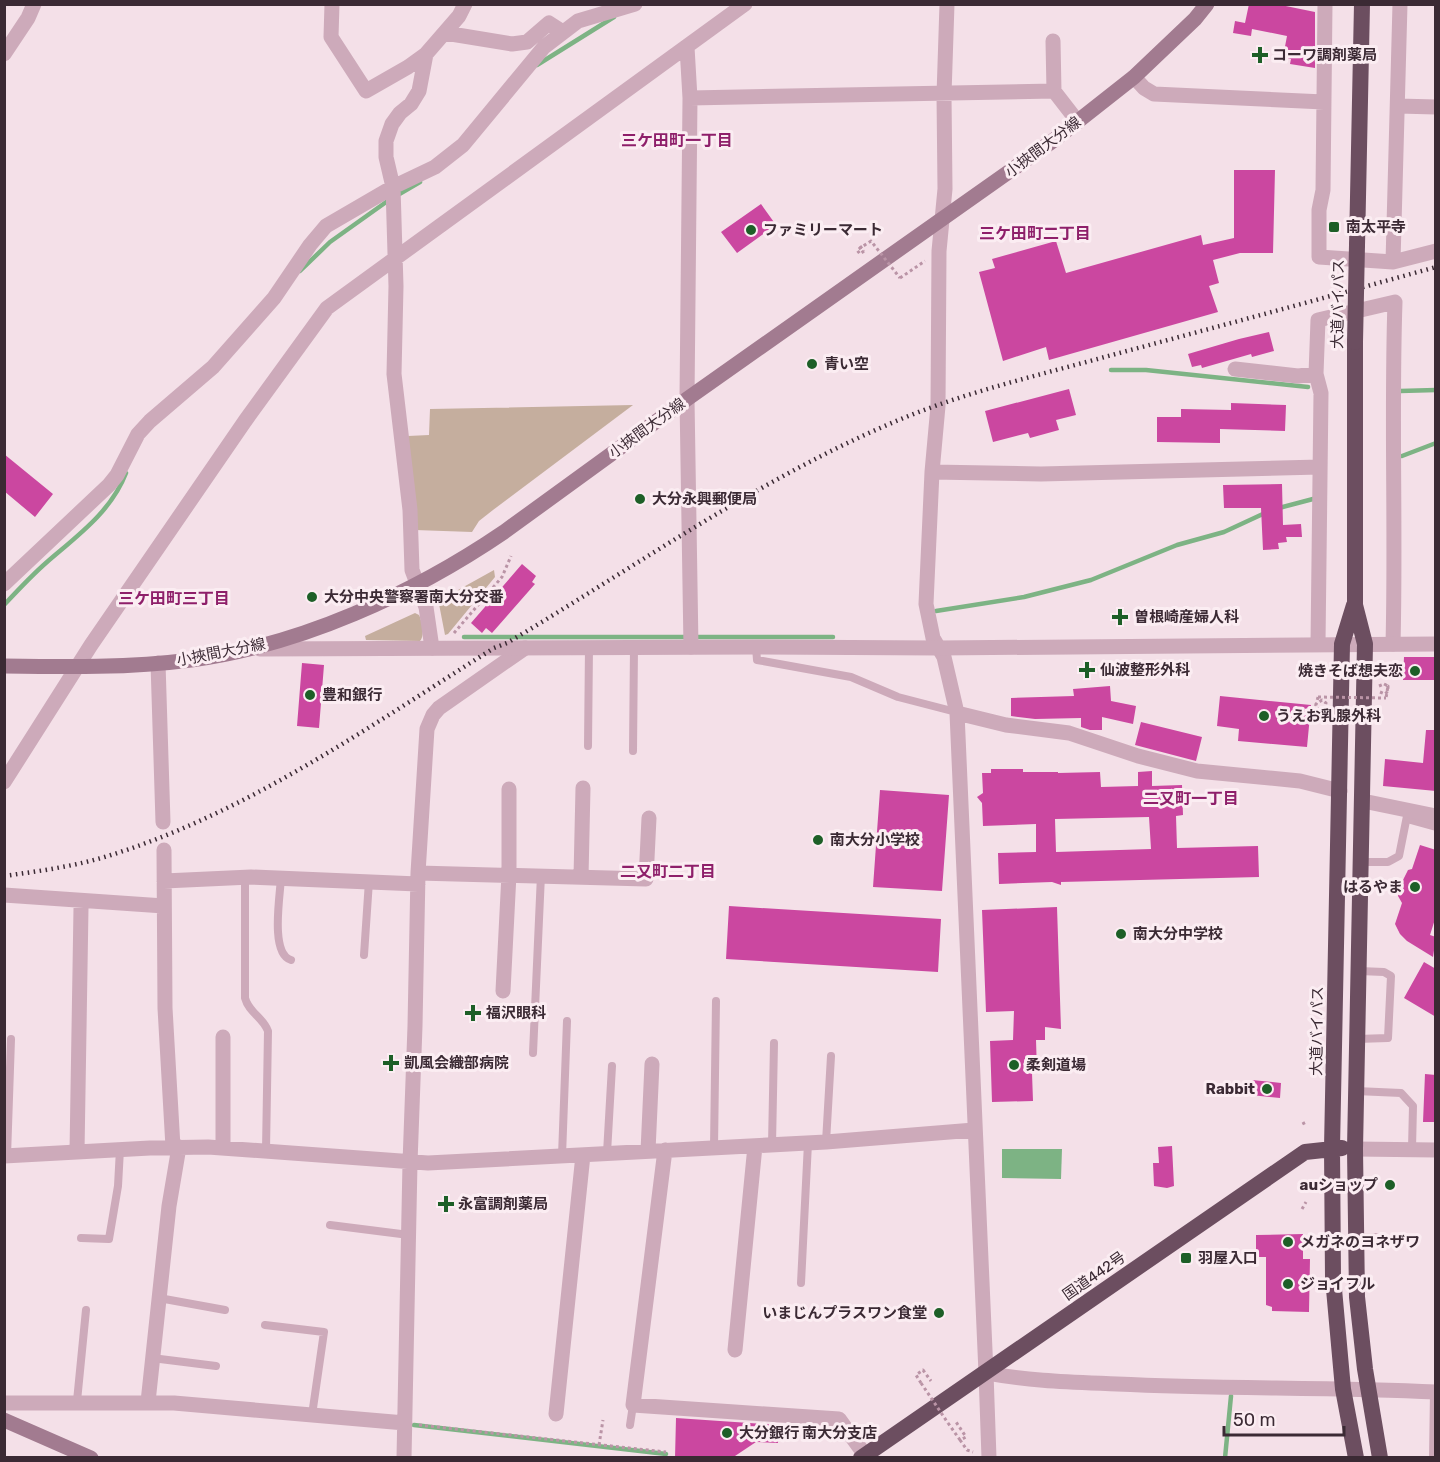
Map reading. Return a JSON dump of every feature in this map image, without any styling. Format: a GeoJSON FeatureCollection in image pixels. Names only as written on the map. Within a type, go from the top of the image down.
{"type":"FeatureCollection","features":[{"type":"Feature","properties":{"kind":"highway","name":"大道バイパス"},"geometry":{"type":"LineString","coordinates":[[1362,4],[1355,342],[1354,604],[1365,644],[1355,1149],[1356,1237],[1357,1297],[1368,1389],[1380,1458]]}},
{"type":"Feature","properties":{"kind":"highway","name":"大道バイパス"},"geometry":{"type":"LineString","coordinates":[[1354,604],[1342,644],[1332,1148],[1333,1278],[1343,1389],[1356,1458]]}},
{"type":"Feature","properties":{"kind":"highway","name":"国道442号"},"geometry":{"type":"LineString","coordinates":[[863,1456],[1305,1152],[1332,1148],[1355,1149]]}},
{"type":"Feature","properties":{"kind":"main road","name":"小挾間大分線"},"geometry":{"type":"LineString","coordinates":[[4,666],[77,667],[158,663],[247,649],[317,628],[419,584],[475,552],[504,532],[687,399],[1078,122],[1134,77],[1208,4]]}},
{"type":"Feature","properties":{"kind":"main road"},"geometry":{"type":"LineString","coordinates":[[4,1420],[91,1458]]}},
{"type":"Feature","properties":{"kind":"street"},"geometry":{"type":"LineString","coordinates":[[4,54],[28,18],[34,4]]}},
{"type":"Feature","properties":{"kind":"street"},"geometry":{"type":"LineString","coordinates":[[332,4],[331,37],[366,91],[426,54],[459,16],[465,4]]}},
{"type":"Feature","properties":{"kind":"street"},"geometry":{"type":"LineString","coordinates":[[4,584],[109,485],[117,475],[138,434],[213,367],[274,298],[310,245],[326,226],[393,187],[435,167],[463,146],[544,47],[578,21],[635,4]]}},
{"type":"Feature","properties":{"kind":"street"},"geometry":{"type":"LineString","coordinates":[[4,782],[77,667],[244,421],[327,308],[745,4]]}},
{"type":"Feature","properties":{"kind":"street"},"geometry":{"type":"LineString","coordinates":[[947,4],[944,95],[945,189],[939,251],[938,406],[932,472],[927,604],[933,638],[944,657],[957,713],[989,1458]]}},
{"type":"Feature","properties":{"kind":"street"},"geometry":{"type":"LineString","coordinates":[[1325,4],[1323,190],[1319,210],[1319,257],[1393,262],[1436,251]]}},
{"type":"Feature","properties":{"kind":"street"},"geometry":{"type":"LineString","coordinates":[[1393,262],[1400,4]]}},
{"type":"Feature","properties":{"kind":"street"},"geometry":{"type":"LineString","coordinates":[[445,33],[512,44],[527,42],[549,23],[563,32]]}},
{"type":"Feature","properties":{"kind":"street"},"geometry":{"type":"LineString","coordinates":[[1053,41],[1054,91],[1078,122]]}},
{"type":"Feature","properties":{"kind":"street"},"geometry":{"type":"LineString","coordinates":[[687,47],[690,98],[687,399],[691,647]]}},
{"type":"Feature","properties":{"kind":"street"},"geometry":{"type":"LineString","coordinates":[[426,54],[418,91],[411,104],[392,124],[386,141],[386,157],[393,187],[394,374],[410,510],[412,570],[427,611],[432,648]]}},
{"type":"Feature","properties":{"kind":"street"},"geometry":{"type":"LineString","coordinates":[[1134,77],[1144,88],[1154,94],[1324,102]]}},
{"type":"Feature","properties":{"kind":"street"},"geometry":{"type":"LineString","coordinates":[[690,98],[861,93],[944,95],[1054,91]]}},
{"type":"Feature","properties":{"kind":"street"},"geometry":{"type":"LineString","coordinates":[[1398,106],[1436,107]]}},
{"type":"Feature","properties":{"kind":"street"},"geometry":{"type":"LineString","coordinates":[[1318,644],[1321,393],[1316,374],[1318,320],[1395,302],[1393,644]]}},
{"type":"Feature","properties":{"kind":"street"},"geometry":{"type":"LineString","coordinates":[[1235,369],[1298,376],[1316,374]]}},
{"type":"Feature","properties":{"kind":"street"},"geometry":{"type":"LineString","coordinates":[[932,472],[1041,474],[1320,468]]}},
{"type":"Feature","properties":{"kind":"street"},"geometry":{"type":"LineString","coordinates":[[247,649],[939,648],[1436,644]]}},
{"type":"Feature","properties":{"kind":"street"},"geometry":{"type":"LineString","coordinates":[[404,1458],[418,878],[427,729],[439,708],[525,648]]}},
{"type":"Feature","properties":{"kind":"street"},"geometry":{"type":"LineString","coordinates":[[158,663],[163,822]]}},
{"type":"Feature","properties":{"kind":"street"},"geometry":{"type":"LineString","coordinates":[[957,713],[1006,725],[1069,733],[1138,756],[1197,771],[1300,781],[1340,791]]}},
{"type":"Feature","properties":{"kind":"street"},"geometry":{"type":"LineString","coordinates":[[581,877],[583,788]]}},
{"type":"Feature","properties":{"kind":"street"},"geometry":{"type":"LineString","coordinates":[[503,991],[509,874],[509,789]]}},
{"type":"Feature","properties":{"kind":"street"},"geometry":{"type":"LineString","coordinates":[[1363,801],[1408,815],[1436,816]]}},
{"type":"Feature","properties":{"kind":"street"},"geometry":{"type":"LineString","coordinates":[[164,881],[245,877],[369,881],[509,874],[646,879],[649,818]]}},
{"type":"Feature","properties":{"kind":"street"},"geometry":{"type":"LineString","coordinates":[[148,1402],[176,1147],[166,1024],[164,850]]}},
{"type":"Feature","properties":{"kind":"street"},"geometry":{"type":"LineString","coordinates":[[4,895],[164,906]]}},
{"type":"Feature","properties":{"kind":"street"},"geometry":{"type":"LineString","coordinates":[[77,1152],[81,908]]}},
{"type":"Feature","properties":{"kind":"street"},"geometry":{"type":"LineString","coordinates":[[223,1037],[223,1147]]}},
{"type":"Feature","properties":{"kind":"street"},"geometry":{"type":"LineString","coordinates":[[648,1151],[652,1064]]}},
{"type":"Feature","properties":{"kind":"street"},"geometry":{"type":"LineString","coordinates":[[6,1156],[120,1149],[223,1147],[410,1163],[826,1142],[974,1130]]}},
{"type":"Feature","properties":{"kind":"street"},"geometry":{"type":"LineString","coordinates":[[735,1350],[755,1146]]}},
{"type":"Feature","properties":{"kind":"street"},"geometry":{"type":"LineString","coordinates":[[1355,1149],[1436,1150]]}},
{"type":"Feature","properties":{"kind":"street"},"geometry":{"type":"LineString","coordinates":[[665,1150],[633,1405],[839,1419],[863,1456]]}},
{"type":"Feature","properties":{"kind":"street"},"geometry":{"type":"LineString","coordinates":[[556,1414],[583,1155]]}},
{"type":"Feature","properties":{"kind":"street"},"geometry":{"type":"LineString","coordinates":[[986,1373],[1026,1379],[1150,1386],[1435,1392]]}},
{"type":"Feature","properties":{"kind":"street"},"geometry":{"type":"LineString","coordinates":[[4,1403],[77,1401],[197,1404],[405,1423]]}},
{"type":"Feature","properties":{"kind":"lane"},"geometry":{"type":"LineString","coordinates":[[588,746],[589,647]]}},
{"type":"Feature","properties":{"kind":"lane"},"geometry":{"type":"LineString","coordinates":[[633,751],[634,647]]}},
{"type":"Feature","properties":{"kind":"lane"},"geometry":{"type":"LineString","coordinates":[[756,647],[757,660],[851,677],[898,697],[957,713]]}},
{"type":"Feature","properties":{"kind":"lane"},"geometry":{"type":"LineString","coordinates":[[1361,862],[1388,862],[1399,856],[1408,815],[1436,827]]}},
{"type":"Feature","properties":{"kind":"lane"},"geometry":{"type":"LineString","coordinates":[[533,1053],[541,875]]}},
{"type":"Feature","properties":{"kind":"lane"},"geometry":{"type":"LineString","coordinates":[[245,877],[245,998],[248,1009],[265,1025],[268,1031],[266,1150]]}},
{"type":"Feature","properties":{"kind":"lane"},"geometry":{"type":"LineString","coordinates":[[281,878],[278,942],[283,956],[291,960]]}},
{"type":"Feature","properties":{"kind":"lane"},"geometry":{"type":"LineString","coordinates":[[364,955],[369,881]]}},
{"type":"Feature","properties":{"kind":"lane"},"geometry":{"type":"LineString","coordinates":[[1357,1039],[1388,1038],[1391,976],[1384,972],[1359,971]]}},
{"type":"Feature","properties":{"kind":"lane"},"geometry":{"type":"LineString","coordinates":[[714,1148],[716,1000]]}},
{"type":"Feature","properties":{"kind":"lane"},"geometry":{"type":"LineString","coordinates":[[562,1156],[567,1021]]}},
{"type":"Feature","properties":{"kind":"lane"},"geometry":{"type":"LineString","coordinates":[[6,1156],[11,1039]]}},
{"type":"Feature","properties":{"kind":"lane"},"geometry":{"type":"LineString","coordinates":[[772,1145],[774,1042]]}},
{"type":"Feature","properties":{"kind":"lane"},"geometry":{"type":"LineString","coordinates":[[826,1142],[831,1056]]}},
{"type":"Feature","properties":{"kind":"lane"},"geometry":{"type":"LineString","coordinates":[[607,1153],[612,1066]]}},
{"type":"Feature","properties":{"kind":"lane"},"geometry":{"type":"LineString","coordinates":[[1356,1091],[1401,1093],[1413,1106],[1412,1149]]}},
{"type":"Feature","properties":{"kind":"lane"},"geometry":{"type":"LineString","coordinates":[[801,1283],[808,1143]]}},
{"type":"Feature","properties":{"kind":"lane"},"geometry":{"type":"LineString","coordinates":[[81,1238],[109,1239],[118,1186],[120,1149]]}},
{"type":"Feature","properties":{"kind":"lane"},"geometry":{"type":"LineString","coordinates":[[330,1225],[409,1235]]}},
{"type":"Feature","properties":{"kind":"lane"},"geometry":{"type":"LineString","coordinates":[[1356,1237],[1375,1237]]}},
{"type":"Feature","properties":{"kind":"lane"},"geometry":{"type":"LineString","coordinates":[[159,1298],[225,1310]]}},
{"type":"Feature","properties":{"kind":"lane"},"geometry":{"type":"LineString","coordinates":[[77,1401],[86,1310]]}},
{"type":"Feature","properties":{"kind":"lane"},"geometry":{"type":"LineString","coordinates":[[265,1325],[324,1332],[312,1415]]}},
{"type":"Feature","properties":{"kind":"lane"},"geometry":{"type":"LineString","coordinates":[[152,1358],[216,1366]]}},
{"type":"Feature","properties":{"kind":"lane"},"geometry":{"type":"LineString","coordinates":[[1434,1458],[1435,1392]]}},
{"type":"Feature","properties":{"kind":"lane"},"geometry":{"type":"LineString","coordinates":[[630,1425],[633,1405]]}},
{"type":"Feature","properties":{"kind":"path"},"geometry":{"type":"LineString","coordinates":[[860,246],[864,251],[860,254],[857,250],[872,241],[900,278],[922,263]]}},
{"type":"Feature","properties":{"kind":"path"},"geometry":{"type":"LineString","coordinates":[[451,637],[502,577],[511,556]]}},
{"type":"Feature","properties":{"kind":"path"},"geometry":{"type":"LineString","coordinates":[[1317,702],[1324,702],[1324,709],[1320,710],[1316,707],[1317,702],[1318,697],[1386,699],[1388,688],[1384,684],[1379,686],[1380,692],[1387,692]]}},
{"type":"Feature","properties":{"kind":"path"},"geometry":{"type":"LineString","coordinates":[[1302,1209],[1306,1202]]}},
{"type":"Feature","properties":{"kind":"path"},"geometry":{"type":"LineString","coordinates":[[930,1379],[923,1370],[916,1375],[967,1450],[973,1452]]}},
{"type":"Feature","properties":{"kind":"path"},"geometry":{"type":"LineString","coordinates":[[599,1445],[603,1420]]}},
{"type":"Feature","properties":{"kind":"path"},"geometry":{"type":"LineString","coordinates":[[956,1422],[966,1437],[960,1440]]}},
{"type":"Feature","properties":{"kind":"path"},"geometry":{"type":"LineString","coordinates":[[405,1423],[666,1452]]}},
{"type":"Feature","properties":{"kind":"shaded area"},"geometry":{"type":"Polygon","coordinates":[[[633,405],[479,521],[472,532],[415,530],[408,436],[429,435],[430,409],[633,405]]]}},
{"type":"Feature","properties":{"kind":"shaded area"},"geometry":{"type":"Polygon","coordinates":[[[494,570],[495,577],[445,635],[440,600],[494,570]]]}},
{"type":"Feature","properties":{"kind":"shaded area"},"geometry":{"type":"Polygon","coordinates":[[[415,613],[419,615],[422,625],[420,641],[366,640],[365,636],[415,613]]]}},
{"type":"Feature","properties":{"kind":"shaded area"},"geometry":{"type":"Polygon","coordinates":[[[1002,1149],[1062,1149],[1061,1179],[1002,1178],[1002,1149]]]}},
{"type":"Feature","properties":{"kind":"building"},"geometry":{"type":"Polygon","coordinates":[[[1249,4],[1276,4],[1315,12],[1315,68],[1290,64],[1291,59],[1283,57],[1287,36],[1252,29],[1251,36],[1233,33],[1235,21],[1245,23],[1249,4]]]}},
{"type":"Feature","properties":{"kind":"building"},"geometry":{"type":"Polygon","coordinates":[[[1234,170],[1275,170],[1273,253],[1240,253],[1213,260],[1219,283],[1209,286],[1218,312],[1049,360],[1046,347],[1003,361],[979,272],[995,268],[992,259],[1056,241],[1066,273],[1201,235],[1203,245],[1234,238],[1234,170]]]}},
{"type":"Feature","properties":{"kind":"building"},"geometry":{"type":"Polygon","coordinates":[[[761,204],[776,225],[737,253],[721,232],[761,204]]]}},
{"type":"Feature","properties":{"kind":"building"},"geometry":{"type":"Polygon","coordinates":[[[1269,332],[1274,351],[1252,357],[1251,354],[1202,368],[1201,365],[1192,367],[1188,354],[1269,332]]]}},
{"type":"Feature","properties":{"kind":"building"},"geometry":{"type":"Polygon","coordinates":[[[1069,389],[1076,415],[1056,420],[1059,430],[1030,438],[1028,433],[993,442],[985,411],[1069,389]]]}},
{"type":"Feature","properties":{"kind":"building"},"geometry":{"type":"Polygon","coordinates":[[[1231,403],[1286,405],[1285,431],[1220,429],[1220,443],[1157,442],[1157,417],[1181,417],[1181,409],[1231,410],[1231,403]]]}},
{"type":"Feature","properties":{"kind":"building"},"geometry":{"type":"Polygon","coordinates":[[[4,454],[53,494],[35,517],[4,491],[4,454]]]}},
{"type":"Feature","properties":{"kind":"building"},"geometry":{"type":"Polygon","coordinates":[[[1282,484],[1283,525],[1301,524],[1302,537],[1286,537],[1287,542],[1278,543],[1279,549],[1263,550],[1261,508],[1224,508],[1223,485],[1282,484]]]}},
{"type":"Feature","properties":{"kind":"building"},"geometry":{"type":"Polygon","coordinates":[[[522,564],[536,576],[532,582],[535,584],[492,633],[486,628],[482,633],[471,623],[522,564]]]}},
{"type":"Feature","properties":{"kind":"building"},"geometry":{"type":"Polygon","coordinates":[[[1404,657],[1436,657],[1436,680],[1403,680],[1404,657]]]}},
{"type":"Feature","properties":{"kind":"building","name":"豊和銀行"},"geometry":{"type":"Polygon","coordinates":[[[302,663],[324,665],[319,728],[297,726],[302,663]]]}},
{"type":"Feature","properties":{"kind":"building"},"geometry":{"type":"Polygon","coordinates":[[[1110,686],[1111,701],[1136,706],[1133,724],[1102,717],[1102,730],[1090,730],[1081,727],[1081,718],[1035,719],[1011,716],[1011,698],[1074,696],[1073,689],[1110,686]]]}},
{"type":"Feature","properties":{"kind":"building","name":"うえお乳腺外科"},"geometry":{"type":"Polygon","coordinates":[[[1220,696],[1311,705],[1307,747],[1238,741],[1239,729],[1217,726],[1220,696]]]}},
{"type":"Feature","properties":{"kind":"building"},"geometry":{"type":"Polygon","coordinates":[[[1141,722],[1202,737],[1196,761],[1135,745],[1141,722]]]}},
{"type":"Feature","properties":{"kind":"building"},"geometry":{"type":"Polygon","coordinates":[[[1426,730],[1436,730],[1436,791],[1383,786],[1385,759],[1423,763],[1426,730]]]}},
{"type":"Feature","properties":{"kind":"building"},"geometry":{"type":"Polygon","coordinates":[[[991,769],[1023,769],[1023,772],[1058,773],[1100,772],[1101,787],[1138,786],[1138,772],[1152,771],[1152,786],[1182,785],[1183,815],[1176,816],[1177,848],[1258,846],[1259,877],[1061,882],[1061,885],[1052,882],[999,884],[998,853],[1036,852],[1036,824],[983,826],[982,803],[977,797],[983,793],[982,773],[991,773],[991,769]],[[1149,817],[1055,819],[1056,852],[1151,849],[1149,817]]]}},
{"type":"Feature","properties":{"kind":"building"},"geometry":{"type":"Polygon","coordinates":[[[880,790],[949,795],[942,891],[873,887],[880,790]]]}},
{"type":"Feature","properties":{"kind":"building"},"geometry":{"type":"Polygon","coordinates":[[[1420,845],[1436,850],[1436,916],[1430,935],[1436,937],[1433,957],[1407,941],[1395,924],[1402,903],[1398,896],[1401,884],[1408,870],[1412,869],[1420,845]]]}},
{"type":"Feature","properties":{"kind":"building"},"geometry":{"type":"Polygon","coordinates":[[[729,906],[941,919],[938,972],[726,959],[729,906]]]}},
{"type":"Feature","properties":{"kind":"building"},"geometry":{"type":"Polygon","coordinates":[[[1057,907],[1061,1029],[1045,1027],[1045,1040],[1036,1040],[1037,1072],[1032,1073],[1033,1101],[992,1102],[990,1041],[1013,1040],[1014,1011],[986,1012],[982,910],[1057,907]]]}},
{"type":"Feature","properties":{"kind":"building"},"geometry":{"type":"Polygon","coordinates":[[[1424,962],[1436,969],[1436,1017],[1404,998],[1424,962]]]}},
{"type":"Feature","properties":{"kind":"building"},"geometry":{"type":"Polygon","coordinates":[[[1425,1074],[1436,1075],[1436,1122],[1423,1122],[1425,1074]]]}},
{"type":"Feature","properties":{"kind":"building"},"geometry":{"type":"Polygon","coordinates":[[[1252,1080],[1281,1083],[1280,1098],[1251,1095],[1252,1080]]]}},
{"type":"Feature","properties":{"kind":"building"},"geometry":{"type":"Polygon","coordinates":[[[1172,1146],[1174,1186],[1167,1188],[1154,1186],[1153,1163],[1159,1163],[1158,1147],[1172,1146]]]}},
{"type":"Feature","properties":{"kind":"building","name":"ジョイフル"},"geometry":{"type":"Polygon","coordinates":[[[1303,1234],[1303,1259],[1310,1259],[1309,1312],[1272,1311],[1272,1307],[1266,1305],[1266,1257],[1256,1257],[1256,1235],[1303,1234]]]}},
{"type":"Feature","properties":{"kind":"building","name":"大分銀行 南大分支店"},"geometry":{"type":"Polygon","coordinates":[[[676,1418],[779,1425],[778,1443],[756,1442],[732,1458],[675,1458],[676,1418]]]}},
{"type":"Feature","properties":{"kind":"waterway"},"geometry":{"type":"LineString","coordinates":[[537,65],[614,17]]}},
{"type":"Feature","properties":{"kind":"waterway"},"geometry":{"type":"LineString","coordinates":[[396,196],[420,182]]}},
{"type":"Feature","properties":{"kind":"waterway"},"geometry":{"type":"LineString","coordinates":[[300,271],[330,242],[389,200]]}},
{"type":"Feature","properties":{"kind":"waterway"},"geometry":{"type":"LineString","coordinates":[[1111,370],[1146,370],[1308,387]]}},
{"type":"Feature","properties":{"kind":"waterway"},"geometry":{"type":"LineString","coordinates":[[1400,391],[1436,390]]}},
{"type":"Feature","properties":{"kind":"waterway"},"geometry":{"type":"LineString","coordinates":[[1402,456],[1436,443]]}},
{"type":"Feature","properties":{"kind":"waterway"},"geometry":{"type":"LineString","coordinates":[[4,605],[36,572],[92,522],[112,500],[126,473]]}},
{"type":"Feature","properties":{"kind":"waterway"},"geometry":{"type":"LineString","coordinates":[[1279,508],[1313,499]]}},
{"type":"Feature","properties":{"kind":"waterway"},"geometry":{"type":"LineString","coordinates":[[936,611],[1024,597],[1091,580],[1177,545],[1224,532],[1265,513]]}},
{"type":"Feature","properties":{"kind":"waterway"},"geometry":{"type":"LineString","coordinates":[[464,637],[833,637]]}},
{"type":"Feature","properties":{"kind":"waterway"},"geometry":{"type":"LineString","coordinates":[[1225,1458],[1231,1396]]}},
{"type":"Feature","properties":{"kind":"waterway"},"geometry":{"type":"LineString","coordinates":[[414,1425],[666,1454]]}},
{"type":"Feature","properties":{"kind":"railway"},"geometry":{"type":"LineString","coordinates":[[4,876],[98,859],[163,837],[213,815],[356,736],[494,648],[507,643],[745,497],[843,445],[894,422],[1002,385],[1436,267]]}},
{"type":"Feature","properties":{"kind":"place","name":"コーワ調剤薬局"},"geometry":{"type":"Point","coordinates":[1260,55]}},
{"type":"Feature","properties":{"kind":"place","name":"南太平寺"},"geometry":{"type":"Point","coordinates":[1334,227]}},
{"type":"Feature","properties":{"kind":"place","name":"ファミリーマート"},"geometry":{"type":"Point","coordinates":[751,230]}},
{"type":"Feature","properties":{"kind":"place","name":"青い空"},"geometry":{"type":"Point","coordinates":[812,364]}},
{"type":"Feature","properties":{"kind":"place","name":"大分永興郵便局"},"geometry":{"type":"Point","coordinates":[640,499]}},
{"type":"Feature","properties":{"kind":"place","name":"大分中央警察署南大分交番"},"geometry":{"type":"Point","coordinates":[312,597]}},
{"type":"Feature","properties":{"kind":"place","name":"曽根崎産婦人科"},"geometry":{"type":"Point","coordinates":[1120,617]}},
{"type":"Feature","properties":{"kind":"place","name":"仙波整形外科"},"geometry":{"type":"Point","coordinates":[1087,670]}},
{"type":"Feature","properties":{"kind":"place","name":"焼きそば想夫恋"},"geometry":{"type":"Point","coordinates":[1415,671]}},
{"type":"Feature","properties":{"kind":"place","name":"豊和銀行"},"geometry":{"type":"Point","coordinates":[310,695]}},
{"type":"Feature","properties":{"kind":"place","name":"うえお乳腺外科"},"geometry":{"type":"Point","coordinates":[1264,716]}},
{"type":"Feature","properties":{"kind":"place","name":"南大分小学校"},"geometry":{"type":"Point","coordinates":[818,840]}},
{"type":"Feature","properties":{"kind":"place","name":"はるやま"},"geometry":{"type":"Point","coordinates":[1415,887]}},
{"type":"Feature","properties":{"kind":"place","name":"南大分中学校"},"geometry":{"type":"Point","coordinates":[1121,934]}},
{"type":"Feature","properties":{"kind":"place","name":"福沢眼科"},"geometry":{"type":"Point","coordinates":[473,1013]}},
{"type":"Feature","properties":{"kind":"place","name":"凱風会織部病院"},"geometry":{"type":"Point","coordinates":[391,1063]}},
{"type":"Feature","properties":{"kind":"place","name":"柔剣道場"},"geometry":{"type":"Point","coordinates":[1014,1065]}},
{"type":"Feature","properties":{"kind":"place","name":"Rabbit"},"geometry":{"type":"Point","coordinates":[1267,1089]}},
{"type":"Feature","properties":{"kind":"place","name":"auショップ"},"geometry":{"type":"Point","coordinates":[1390,1185]}},
{"type":"Feature","properties":{"kind":"place","name":"永富調剤薬局"},"geometry":{"type":"Point","coordinates":[446,1204]}},
{"type":"Feature","properties":{"kind":"place","name":"メガネのヨネザワ"},"geometry":{"type":"Point","coordinates":[1288,1242]}},
{"type":"Feature","properties":{"kind":"place","name":"羽屋入口"},"geometry":{"type":"Point","coordinates":[1186,1258]}},
{"type":"Feature","properties":{"kind":"place","name":"ジョイフル"},"geometry":{"type":"Point","coordinates":[1288,1284]}},
{"type":"Feature","properties":{"kind":"place","name":"いまじんプラスワン食堂"},"geometry":{"type":"Point","coordinates":[939,1313]}},
{"type":"Feature","properties":{"kind":"place","name":"大分銀行 南大分支店"},"geometry":{"type":"Point","coordinates":[727,1433]}},
{"type":"Feature","properties":{"kind":"district","name":"三ケ田町一丁目"},"geometry":{"type":"Point","coordinates":[677,140]}},
{"type":"Feature","properties":{"kind":"district","name":"三ケ田町二丁目"},"geometry":{"type":"Point","coordinates":[1035,233]}},
{"type":"Feature","properties":{"kind":"district","name":"三ケ田町三丁目"},"geometry":{"type":"Point","coordinates":[174,598]}},
{"type":"Feature","properties":{"kind":"district","name":"二又町一丁目"},"geometry":{"type":"Point","coordinates":[1191,798]}},
{"type":"Feature","properties":{"kind":"district","name":"二又町二丁目"},"geometry":{"type":"Point","coordinates":[668,871]}}]}
